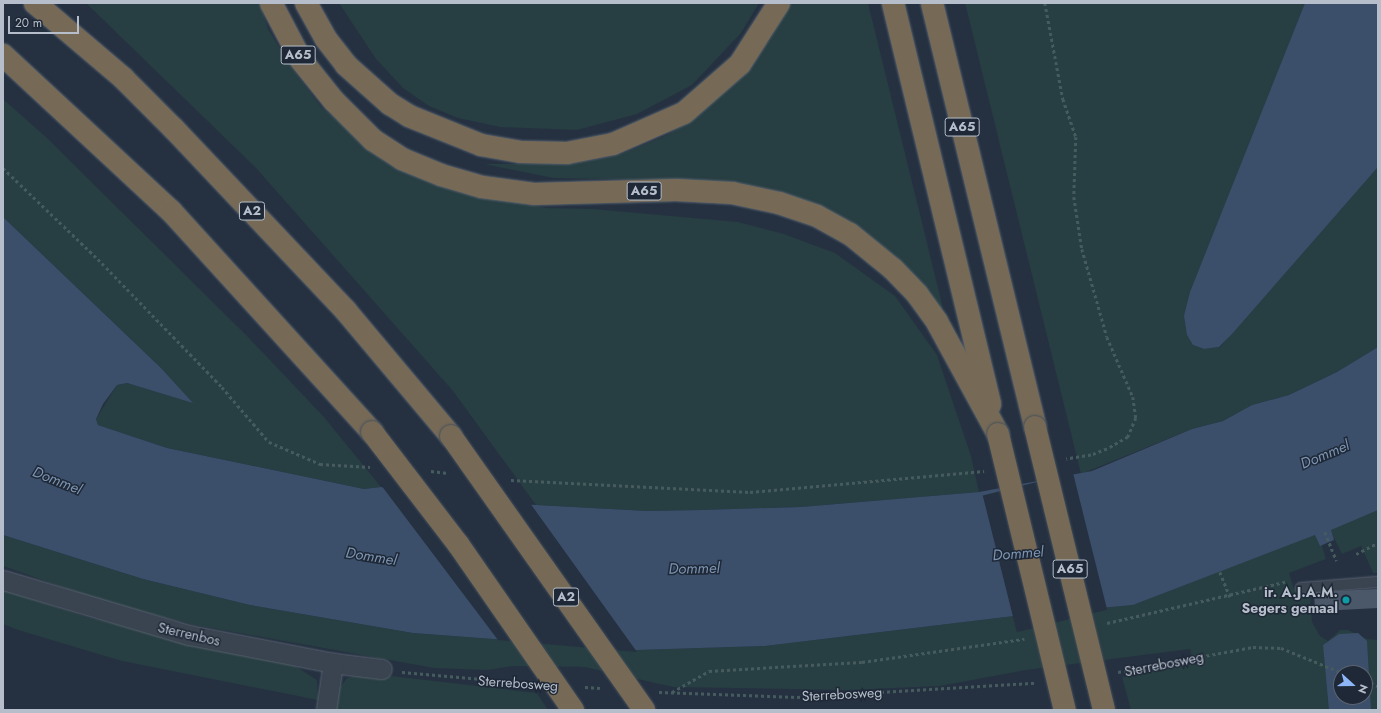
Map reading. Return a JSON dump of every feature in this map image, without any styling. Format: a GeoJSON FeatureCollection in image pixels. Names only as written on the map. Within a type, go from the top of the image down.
{"type":"FeatureCollection","features":[{"type":"Feature","properties":{"kind":"highway","name":"A2"},"geometry":{"type":"LineString","coordinates":[[35,3],[123,78],[174,129],[346,311],[451,436],[644,710]]}},
{"type":"Feature","properties":{"kind":"highway","name":"A65"},"geometry":{"type":"LineString","coordinates":[[271,3],[301,60],[334,101],[373,140],[402,159],[441,175],[482,187],[534,194],[676,190],[732,194],[779,203],[817,216],[850,234],[894,269],[917,294],[937,322],[998,434]]}},
{"type":"Feature","properties":{"kind":"highway","name":"A65"},"geometry":{"type":"LineString","coordinates":[[306,3],[326,39],[346,65],[390,104],[408,116],[481,145],[521,152],[567,153],[614,144],[684,113],[740,64],[779,3]]}},
{"type":"Feature","properties":{"kind":"highway","name":"A65"},"geometry":{"type":"LineString","coordinates":[[892,3],[1065,710]]}},
{"type":"Feature","properties":{"kind":"highway","name":"A65"},"geometry":{"type":"LineString","coordinates":[[932,3],[1104,710]]}},
{"type":"Feature","properties":{"kind":"highway"},"geometry":{"type":"LineString","coordinates":[[3,55],[176,216],[372,432],[458,544],[574,710]]}},
{"type":"Feature","properties":{"kind":"street","name":"Sterrenbos"},"geometry":{"type":"LineString","coordinates":[[3,580],[190,635],[333,663]]}},
{"type":"Feature","properties":{"kind":"street"},"geometry":{"type":"LineString","coordinates":[[326,710],[333,663],[382,669]]}},
{"type":"Feature","properties":{"kind":"lane"},"geometry":{"type":"LineString","coordinates":[[1301,588],[1378,582]]}},
{"type":"Feature","properties":{"kind":"path"},"geometry":{"type":"LineString","coordinates":[[1046,3],[1063,99],[1076,137],[1074,197],[1082,249],[1107,337],[1133,397],[1136,418],[1128,437],[1107,449],[1091,455],[1060,460]]}},
{"type":"Feature","properties":{"kind":"path"},"geometry":{"type":"LineString","coordinates":[[3,168],[98,259],[222,387],[269,442],[320,464],[373,467]]}},
{"type":"Feature","properties":{"kind":"path"},"geometry":{"type":"LineString","coordinates":[[504,479],[750,492],[990,470]]}},
{"type":"Feature","properties":{"kind":"path"},"geometry":{"type":"LineString","coordinates":[[426,471],[457,474]]}},
{"type":"Feature","properties":{"kind":"path"},"geometry":{"type":"LineString","coordinates":[[1325,532],[1337,561]]}},
{"type":"Feature","properties":{"kind":"path"},"geometry":{"type":"LineString","coordinates":[[1356,554],[1378,543]]}},
{"type":"Feature","properties":{"kind":"path"},"geometry":{"type":"LineString","coordinates":[[1220,572],[1230,597]]}},
{"type":"Feature","properties":{"kind":"path"},"geometry":{"type":"LineString","coordinates":[[1102,624],[1230,597],[1288,581]]}},
{"type":"Feature","properties":{"kind":"path"},"geometry":{"type":"LineString","coordinates":[[672,693],[709,672],[862,662],[977,648],[1032,637]]}},
{"type":"Feature","properties":{"kind":"path","name":"Sterrebosweg"},"geometry":{"type":"LineString","coordinates":[[1112,673],[1253,647],[1281,648],[1333,669]]}},
{"type":"Feature","properties":{"kind":"path","name":"Sterrebosweg"},"geometry":{"type":"LineString","coordinates":[[382,669],[430,676],[533,684]]}},
{"type":"Feature","properties":{"kind":"path","name":"Sterrebosweg"},"geometry":{"type":"LineString","coordinates":[[656,692],[797,696],[1045,682]]}},
{"type":"Feature","properties":{"kind":"path","name":"Sterrebosweg"},"geometry":{"type":"LineString","coordinates":[[579,687],[602,688]]}},
{"type":"Feature","properties":{"kind":"green space"},"geometry":{"type":"Polygon","coordinates":[[[86,3],[260,3],[268,29],[291,67],[322,108],[396,164],[451,190],[547,208],[593,209],[738,222],[784,234],[835,253],[895,296],[937,355],[971,456],[979,492],[801,507],[702,510],[647,511],[536,505],[453,391],[256,168],[86,3]]]}},
{"type":"Feature","properties":{"kind":"green space"},"geometry":{"type":"Polygon","coordinates":[[[339,3],[759,3],[741,33],[692,85],[637,114],[577,130],[500,127],[458,118],[429,106],[403,88],[376,59],[339,3]]]}},
{"type":"Feature","properties":{"kind":"green space"},"geometry":{"type":"Polygon","coordinates":[[[790,3],[868,3],[943,308],[940,309],[900,261],[859,227],[822,210],[748,187],[654,180],[553,178],[484,164],[571,164],[619,155],[665,136],[689,122],[746,72],[771,38],[790,3]]]}},
{"type":"Feature","properties":{"kind":"green space"},"geometry":{"type":"Polygon","coordinates":[[[965,3],[1305,3],[1261,117],[1193,345],[1204,349],[1220,347],[1378,167],[1378,347],[1337,372],[1289,395],[1252,405],[1223,421],[1192,429],[1081,474],[965,3]]]}},
{"type":"Feature","properties":{"kind":"green space"},"geometry":{"type":"Polygon","coordinates":[[[3,99],[47,138],[248,337],[324,417],[381,487],[364,489],[167,448],[98,425],[96,419],[117,385],[127,383],[192,402],[161,368],[3,217],[3,99]]]}},
{"type":"Feature","properties":{"kind":"green space"},"geometry":{"type":"Polygon","coordinates":[[[1378,509],[1378,573],[1373,573],[1361,546],[1342,554],[1334,538],[1321,543],[1326,559],[1289,573],[1294,589],[1310,594],[1312,622],[1320,636],[1328,641],[1340,630],[1348,630],[1367,639],[1378,640],[1378,710],[1131,710],[1122,677],[1193,664],[1190,649],[1026,670],[940,686],[848,690],[673,687],[585,667],[513,666],[487,670],[434,668],[195,625],[104,602],[3,566],[3,535],[143,579],[250,605],[413,633],[637,650],[765,646],[1014,616],[1133,605],[1378,509]]]}},
{"type":"Feature","properties":{"kind":"green space"},"geometry":{"type":"Polygon","coordinates":[[[3,590],[90,618],[295,666],[317,680],[318,700],[122,661],[18,630],[3,624],[3,590]]]}},
{"type":"Feature","properties":{"kind":"green space"},"geometry":{"type":"Polygon","coordinates":[[[365,673],[537,693],[548,710],[330,710],[333,696],[347,678],[365,673]]]}},
{"type":"Feature","properties":{"kind":"water"},"geometry":{"type":"Polygon","coordinates":[[[1305,3],[1378,3],[1378,167],[1232,334],[1219,347],[1204,349],[1193,345],[1187,335],[1184,316],[1190,292],[1305,3]]]}},
{"type":"Feature","properties":{"kind":"water","name":"Dommel"},"geometry":{"type":"Polygon","coordinates":[[[3,217],[161,368],[193,403],[127,383],[117,385],[103,404],[96,419],[98,425],[167,448],[364,489],[381,487],[464,501],[647,511],[801,507],[979,492],[1092,471],[1192,429],[1223,421],[1252,405],[1289,395],[1337,372],[1378,347],[1378,510],[1331,530],[1334,540],[1320,546],[1315,535],[1133,605],[1014,616],[765,646],[637,650],[413,633],[250,605],[143,579],[3,535],[3,217]]]}},
{"type":"Feature","properties":{"kind":"water"},"geometry":{"type":"Polygon","coordinates":[[[1358,633],[1367,641],[1368,665],[1333,665],[1333,705],[1371,705],[1371,710],[1329,710],[1323,645],[1339,634],[1358,633]]]}},
{"type":"Feature","properties":{"kind":"pier"},"geometry":{"type":"Polygon","coordinates":[[[1073,473],[1107,610],[1017,632],[983,495],[1073,473]]]}},
{"type":"Feature","properties":{"kind":"pier"},"geometry":{"type":"Polygon","coordinates":[[[381,485],[465,499],[530,503],[637,652],[498,640],[381,485]]]}},
{"type":"Feature","properties":{"kind":"building","name":"ir. A.J.A.M. Segers gemaal"},"geometry":{"type":"Polygon","coordinates":[[[1377,589],[1378,608],[1315,611],[1314,592],[1377,589]]]}},
{"type":"Feature","properties":{"kind":"place","name":"ir. A.J.A.M. Segers gemaal"},"geometry":{"type":"Point","coordinates":[1346,600]}}]}
